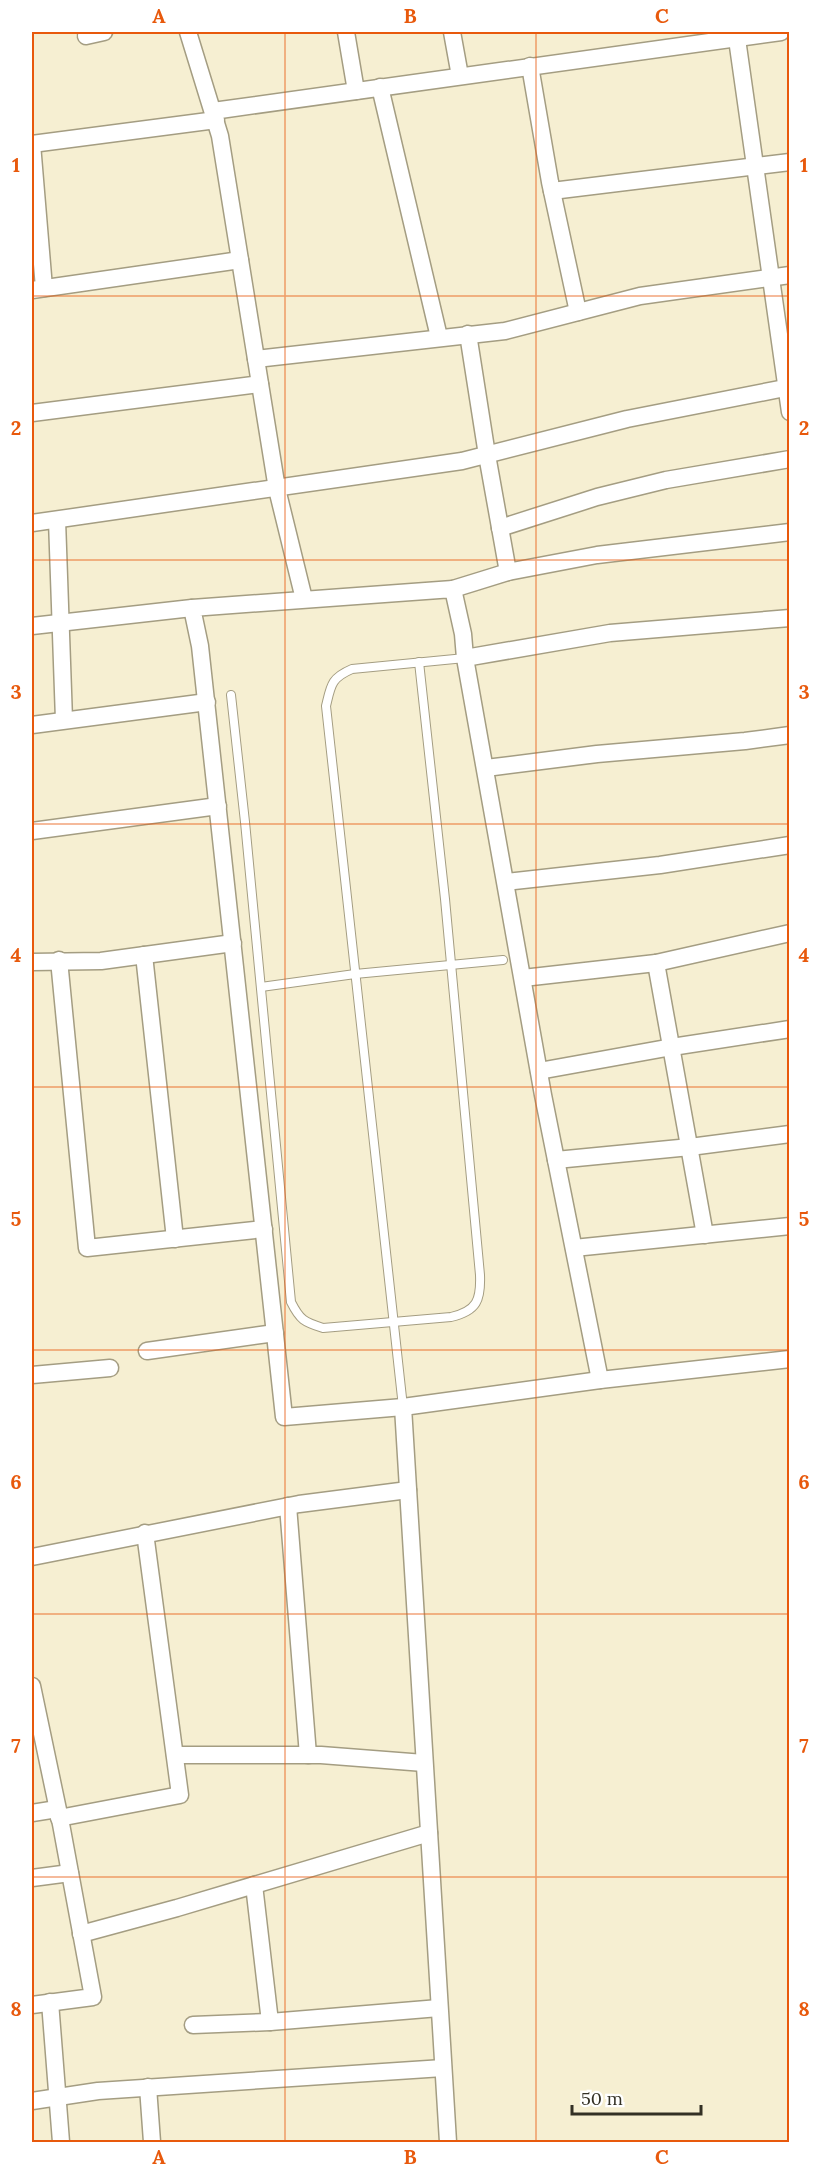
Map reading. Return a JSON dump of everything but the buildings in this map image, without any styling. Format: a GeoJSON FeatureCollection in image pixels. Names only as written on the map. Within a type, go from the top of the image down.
{"type":"FeatureCollection","features":[{"type":"Feature","properties":{"kind":"street"},"geometry":{"type":"LineString","coordinates":[[86,36],[104,32]]}},
{"type":"Feature","properties":{"kind":"street"},"geometry":{"type":"LineString","coordinates":[[188,32],[220,136],[277,489],[304,599]]}},
{"type":"Feature","properties":{"kind":"street"},"geometry":{"type":"LineString","coordinates":[[346,32],[357,91]]}},
{"type":"Feature","properties":{"kind":"street"},"geometry":{"type":"LineString","coordinates":[[452,32],[460,76]]}},
{"type":"Feature","properties":{"kind":"street"},"geometry":{"type":"LineString","coordinates":[[240,260],[38,289],[32,144],[380,87],[736,35],[781,32]]}},
{"type":"Feature","properties":{"kind":"street"},"geometry":{"type":"LineString","coordinates":[[736,35],[756,165],[769,278],[788,387],[789,412]]}},
{"type":"Feature","properties":{"kind":"street"},"geometry":{"type":"LineString","coordinates":[[530,66],[552,191],[578,312]]}},
{"type":"Feature","properties":{"kind":"street"},"geometry":{"type":"LineString","coordinates":[[380,87],[439,337]]}},
{"type":"Feature","properties":{"kind":"street"},"geometry":{"type":"LineString","coordinates":[[552,191],[789,162]]}},
{"type":"Feature","properties":{"kind":"street"},"geometry":{"type":"LineString","coordinates":[[256,359],[505,331],[640,296],[789,275]]}},
{"type":"Feature","properties":{"kind":"street"},"geometry":{"type":"LineString","coordinates":[[468,334],[508,572]]}},
{"type":"Feature","properties":{"kind":"street"},"geometry":{"type":"LineString","coordinates":[[32,413],[260,384]]}},
{"type":"Feature","properties":{"kind":"street"},"geometry":{"type":"LineString","coordinates":[[32,523],[462,461],[627,419],[788,387]]}},
{"type":"Feature","properties":{"kind":"street"},"geometry":{"type":"LineString","coordinates":[[500,528],[597,497],[666,480],[789,459]]}},
{"type":"Feature","properties":{"kind":"street"},"geometry":{"type":"LineString","coordinates":[[57,520],[64,720]]}},
{"type":"Feature","properties":{"kind":"street"},"geometry":{"type":"LineString","coordinates":[[32,626],[192,608],[453,589],[508,572],[597,555],[789,532]]}},
{"type":"Feature","properties":{"kind":"street"},"geometry":{"type":"LineString","coordinates":[[453,589],[463,634],[465,658],[556,1160],[600,1380]]}},
{"type":"Feature","properties":{"kind":"street"},"geometry":{"type":"LineString","coordinates":[[192,608],[201,646],[284,1417],[403,1407],[600,1380],[789,1359]]}},
{"type":"Feature","properties":{"kind":"street"},"geometry":{"type":"LineString","coordinates":[[465,658],[610,633],[789,618]]}},
{"type":"Feature","properties":{"kind":"street"},"geometry":{"type":"LineString","coordinates":[[32,724],[207,702]]}},
{"type":"Feature","properties":{"kind":"street"},"geometry":{"type":"LineString","coordinates":[[486,768],[597,754],[789,735]]}},
{"type":"Feature","properties":{"kind":"street"},"geometry":{"type":"LineString","coordinates":[[32,831],[218,806]]}},
{"type":"Feature","properties":{"kind":"street"},"geometry":{"type":"LineString","coordinates":[[506,882],[660,865],[789,845]]}},
{"type":"Feature","properties":{"kind":"street"},"geometry":{"type":"LineString","coordinates":[[523,978],[657,963],[789,933]]}},
{"type":"Feature","properties":{"kind":"street"},"geometry":{"type":"LineString","coordinates":[[32,962],[101,961],[233,943]]}},
{"type":"Feature","properties":{"kind":"street"},"geometry":{"type":"LineString","coordinates":[[144,955],[175,1239]]}},
{"type":"Feature","properties":{"kind":"street"},"geometry":{"type":"LineString","coordinates":[[59,960],[87,1248],[264,1229]]}},
{"type":"Feature","properties":{"kind":"street"},"geometry":{"type":"LineString","coordinates":[[657,963],[705,1235]]}},
{"type":"Feature","properties":{"kind":"street"},"geometry":{"type":"LineString","coordinates":[[540,1071],[789,1029]]}},
{"type":"Feature","properties":{"kind":"street"},"geometry":{"type":"LineString","coordinates":[[556,1160],[690,1147],[789,1134]]}},
{"type":"Feature","properties":{"kind":"street"},"geometry":{"type":"LineString","coordinates":[[574,1248],[789,1226]]}},
{"type":"Feature","properties":{"kind":"street"},"geometry":{"type":"LineString","coordinates":[[147,1351],[275,1333]]}},
{"type":"Feature","properties":{"kind":"street"},"geometry":{"type":"LineString","coordinates":[[32,1375],[110,1368]]}},
{"type":"Feature","properties":{"kind":"street"},"geometry":{"type":"LineString","coordinates":[[403,1407],[448,2142]]}},
{"type":"Feature","properties":{"kind":"street"},"geometry":{"type":"LineString","coordinates":[[32,1557],[288,1506],[408,1490]]}},
{"type":"Feature","properties":{"kind":"street"},"geometry":{"type":"LineString","coordinates":[[288,1506],[308,1755]]}},
{"type":"Feature","properties":{"kind":"street"},"geometry":{"type":"LineString","coordinates":[[32,1814],[58,1814],[180,1795],[145,1533]]}},
{"type":"Feature","properties":{"kind":"street"},"geometry":{"type":"LineString","coordinates":[[32,1686],[93,1997],[32,2005]]}},
{"type":"Feature","properties":{"kind":"street"},"geometry":{"type":"LineString","coordinates":[[175,1755],[308,1755],[424,1763]]}},
{"type":"Feature","properties":{"kind":"street"},"geometry":{"type":"LineString","coordinates":[[81,1934],[429,1833]]}},
{"type":"Feature","properties":{"kind":"street"},"geometry":{"type":"LineString","coordinates":[[32,1878],[70,1873]]}},
{"type":"Feature","properties":{"kind":"street"},"geometry":{"type":"LineString","coordinates":[[254,1885],[270,2022]]}},
{"type":"Feature","properties":{"kind":"street"},"geometry":{"type":"LineString","coordinates":[[50,2002],[62,2142]]}},
{"type":"Feature","properties":{"kind":"street"},"geometry":{"type":"LineString","coordinates":[[193,2025],[270,2022],[439,2008]]}},
{"type":"Feature","properties":{"kind":"street"},"geometry":{"type":"LineString","coordinates":[[32,2101],[98,2091],[443,2068]]}},
{"type":"Feature","properties":{"kind":"street"},"geometry":{"type":"LineString","coordinates":[[148,2088],[152,2142]]}},
{"type":"Feature","properties":{"kind":"lane"},"geometry":{"type":"LineString","coordinates":[[403,1407],[327,706],[330,689],[338,675],[352,669],[465,658]]}},
{"type":"Feature","properties":{"kind":"lane"},"geometry":{"type":"LineString","coordinates":[[231,695],[291,1302],[299,1318],[308,1324],[323,1328],[463,1314],[478,1301],[480,1291],[451,965],[419,662]]}},
{"type":"Feature","properties":{"kind":"lane"},"geometry":{"type":"LineString","coordinates":[[261,987],[355,974],[503,960]]}}]}
